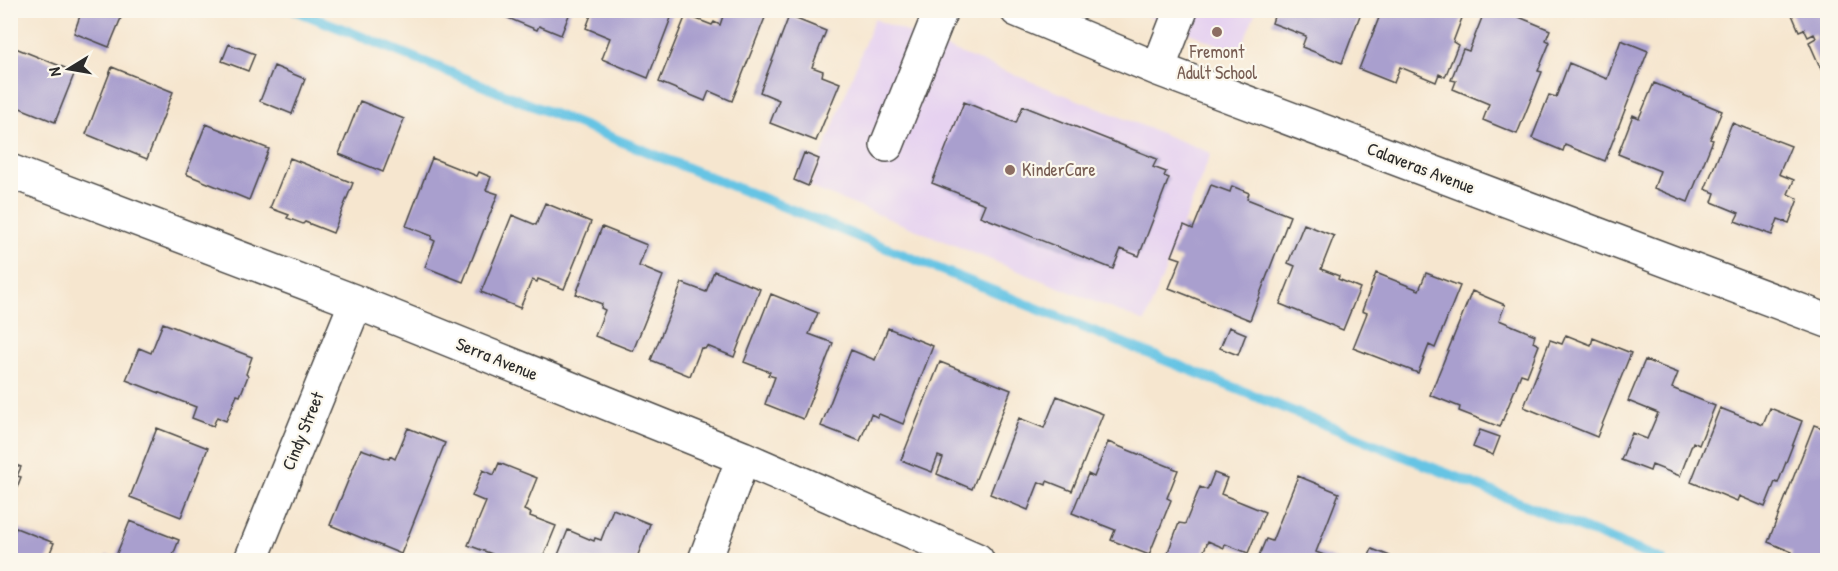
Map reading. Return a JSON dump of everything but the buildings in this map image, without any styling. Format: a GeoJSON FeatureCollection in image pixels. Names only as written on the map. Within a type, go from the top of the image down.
{"type":"FeatureCollection","features":[{"type":"Feature","properties":{"kind":"street"},"geometry":{"type":"LineString","coordinates":[[887,145],[941,10]]}},
{"type":"Feature","properties":{"kind":"street","name":"Calaveras Avenue"},"geometry":{"type":"LineString","coordinates":[[1017,10],[1158,69],[1827,321]]}},
{"type":"Feature","properties":{"kind":"street"},"geometry":{"type":"LineString","coordinates":[[1158,69],[1181,10]]}},
{"type":"Feature","properties":{"kind":"street","name":"Serra Avenue"},"geometry":{"type":"LineString","coordinates":[[10,171],[356,302],[743,458],[977,561]]}},
{"type":"Feature","properties":{"kind":"street","name":"Cindy Street"},"geometry":{"type":"LineString","coordinates":[[251,561],[356,302]]}},
{"type":"Feature","properties":{"kind":"street"},"geometry":{"type":"LineString","coordinates":[[705,561],[743,458]]}},
{"type":"Feature","properties":{"kind":"shaded area","name":"Fremont Adult School"},"geometry":{"type":"Polygon","coordinates":[[[1134,11],[1256,11],[1239,53],[1134,11]]]}},
{"type":"Feature","properties":{"kind":"shaded area","name":"KinderCare"},"geometry":{"type":"Polygon","coordinates":[[[874,19],[1211,153],[1145,322],[810,187],[874,19]]]}},
{"type":"Feature","properties":{"kind":"waterway"},"geometry":{"type":"LineString","coordinates":[[295,10],[1662,560]]}},
{"type":"Feature","properties":{"kind":"place","name":"Fremont Adult School"},"geometry":{"type":"Point","coordinates":[1217,32]}},
{"type":"Feature","properties":{"kind":"place","name":"KinderCare"},"geometry":{"type":"Point","coordinates":[1010,170]}}]}
